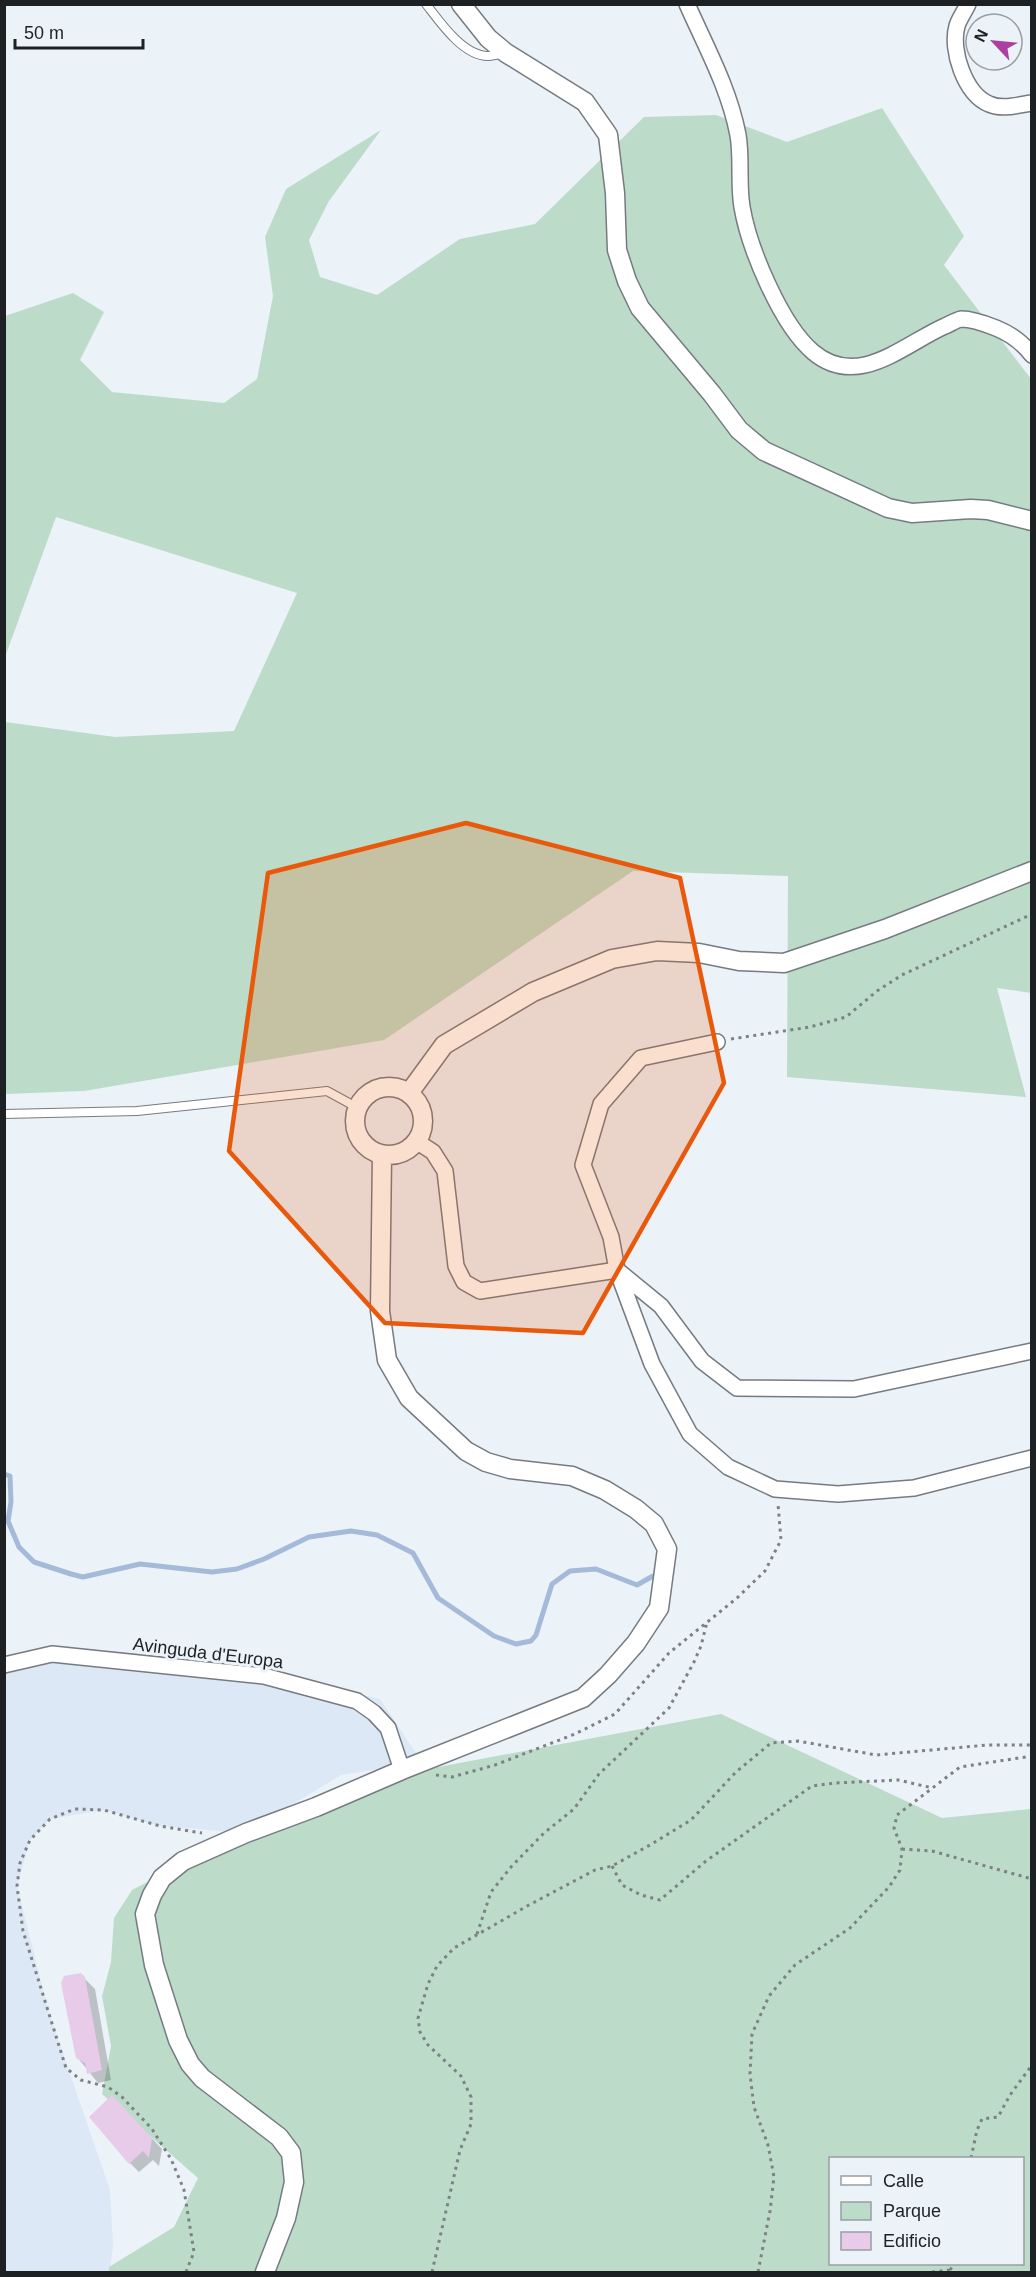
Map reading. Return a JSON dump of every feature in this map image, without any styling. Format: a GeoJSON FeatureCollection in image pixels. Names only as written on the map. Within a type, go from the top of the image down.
{"type":"FeatureCollection","features":[{"type":"Feature","properties":{"kind":"street"},"geometry":{"type":"LineString","coordinates":[[461,4],[488,38],[506,53],[585,102],[608,135],[615,193],[617,250],[627,281],[640,308],[739,430],[764,451],[888,508],[912,513],[988,510],[1032,521]]}},
{"type":"Feature","properties":{"kind":"street"},"geometry":{"type":"LineString","coordinates":[[687,4],[726,89],[738,136],[742,208],[760,270],[792,327],[813,352],[830,362],[849,368],[877,362],[960,319],[983,323],[1013,336],[1032,355]]}},
{"type":"Feature","properties":{"kind":"street"},"geometry":{"type":"LineString","coordinates":[[968,4],[957,26],[960,66],[967,83],[979,99],[991,105],[1005,107],[1032,103]]}},
{"type":"Feature","properties":{"kind":"street"},"geometry":{"type":"LineString","coordinates":[[409,1093],[444,1045],[533,992],[612,959],[657,951],[699,953],[739,961],[784,963],[885,929],[1032,871]]}},
{"type":"Feature","properties":{"kind":"street"},"geometry":{"type":"LineString","coordinates":[[717,1042],[641,1058],[601,1104],[583,1165],[611,1237],[617,1270],[652,1364],[690,1434],[728,1467],[775,1489],[838,1494],[914,1488],[1032,1458]]}},
{"type":"Feature","properties":{"kind":"street"},"geometry":{"type":"LineString","coordinates":[[394,1087],[409,1093],[418,1102],[423,1115],[422,1129],[416,1141],[401,1153],[382,1155],[369,1148],[359,1137],[355,1122],[358,1108],[366,1095],[380,1088],[394,1087]]}},
{"type":"Feature","properties":{"kind":"street"},"geometry":{"type":"LineString","coordinates":[[416,1141],[434,1152],[445,1171],[456,1266],[464,1282],[480,1291],[617,1270],[661,1306],[702,1361],[737,1388],[854,1389],[1032,1351]]}},
{"type":"Feature","properties":{"kind":"street"},"geometry":{"type":"LineString","coordinates":[[265,2272],[286,2218],[294,2182],[291,2152],[279,2137],[202,2078],[190,2064],[178,2040],[154,1965],[145,1914],[152,1895],[162,1878],[183,1861],[246,1833],[316,1807],[583,1698],[609,1675],[636,1643],[659,1608],[668,1549],[654,1524],[636,1509],[605,1490],[573,1476],[510,1469],[486,1462],[466,1451],[409,1398],[387,1360],[380,1311],[382,1155]]}},
{"type":"Feature","properties":{"kind":"street","name":"Avinguda d'Europa"},"geometry":{"type":"LineString","coordinates":[[4,1665],[52,1654],[264,1676],[357,1701],[374,1713],[388,1728],[402,1770]]}},
{"type":"Feature","properties":{"kind":"lane"},"geometry":{"type":"LineString","coordinates":[[426,4],[447,32],[471,52],[486,56],[506,53]]}},
{"type":"Feature","properties":{"kind":"lane"},"geometry":{"type":"LineString","coordinates":[[4,1114],[137,1111],[327,1091],[358,1108]]}},
{"type":"Feature","properties":{"kind":"path"},"geometry":{"type":"LineString","coordinates":[[717,1042],[810,1027],[846,1017],[877,991],[902,975],[1032,914]]}},
{"type":"Feature","properties":{"kind":"path"},"geometry":{"type":"LineString","coordinates":[[476,1936],[490,1892],[544,1833],[574,1809],[599,1774],[669,1708],[701,1646],[707,1620],[737,1598],[765,1570],[781,1540],[775,1489]]}},
{"type":"Feature","properties":{"kind":"path"},"geometry":{"type":"LineString","coordinates":[[432,2272],[460,2150],[471,2124],[471,2097],[461,2076],[428,2044],[420,2032],[418,2018],[428,1984],[437,1966],[454,1948],[595,1870],[612,1866],[691,1820],[736,1772],[771,1743],[798,1741],[876,1755],[987,1745],[1032,1745]]}},
{"type":"Feature","properties":{"kind":"path"},"geometry":{"type":"LineString","coordinates":[[758,2272],[774,2177],[768,2145],[754,2107],[750,2074],[752,2034],[769,1996],[795,1965],[850,1928],[889,1887],[900,1870],[902,1849],[894,1828],[897,1815],[960,1767],[1032,1756]]}},
{"type":"Feature","properties":{"kind":"path"},"geometry":{"type":"LineString","coordinates":[[612,1866],[622,1885],[641,1895],[660,1900],[706,1861],[812,1786],[835,1782],[898,1780],[933,1788]]}},
{"type":"Feature","properties":{"kind":"path"},"geometry":{"type":"LineString","coordinates":[[186,2272],[194,2252],[184,2190],[171,2159],[152,2129],[122,2097],[108,2087],[81,2080],[66,2068],[23,1931],[17,1886],[20,1863],[30,1840],[50,1819],[75,1809],[104,1810],[160,1826],[207,1833]]}},
{"type":"Feature","properties":{"kind":"path"},"geometry":{"type":"LineString","coordinates":[[902,1849],[932,1851],[1032,1880]]}},
{"type":"Feature","properties":{"kind":"path"},"geometry":{"type":"LineString","coordinates":[[971,2157],[977,2130],[982,2119],[998,2117],[1010,2095],[1032,2065]]}},
{"type":"Feature","properties":{"kind":"path"},"geometry":{"type":"LineString","coordinates":[[932,2272],[951,2271]]}},
{"type":"Feature","properties":{"kind":"highlighted area"},"geometry":{"type":"Polygon","coordinates":[[[466,823],[680,878],[724,1083],[583,1333],[385,1323],[229,1151],[268,873],[466,823]]]}},
{"type":"Feature","properties":{"kind":"shaded area"},"geometry":{"type":"Polygon","coordinates":[[[52,1654],[208,1659],[380,1699],[422,1762],[341,1775],[246,1833],[160,1826],[104,1810],[50,1819],[30,1840],[17,1886],[48,2010],[110,2190],[113,2245],[110,2272],[5,2272],[4,1665],[52,1654]]]}},
{"type":"Feature","properties":{"kind":"green space"},"geometry":{"type":"Polygon","coordinates":[[[882,108],[964,236],[944,265],[1031,379],[1031,993],[997,988],[1026,1097],[787,1077],[788,876],[633,871],[384,1040],[84,1091],[5,1094],[5,722],[115,737],[234,731],[297,593],[56,517],[5,657],[5,316],[73,293],[104,312],[80,360],[112,392],[224,403],[257,379],[273,296],[265,237],[286,189],[381,130],[329,201],[309,240],[320,277],[377,295],[460,239],[535,224],[644,117],[716,115],[787,142],[882,108]]]}},
{"type":"Feature","properties":{"kind":"green space"},"geometry":{"type":"Polygon","coordinates":[[[721,1714],[942,1818],[1031,1809],[1031,2272],[109,2272],[109,2267],[174,2227],[198,2178],[102,2094],[111,2046],[102,1996],[111,1962],[114,1918],[132,1890],[225,1842],[253,1821],[348,1784],[721,1714]]]}},
{"type":"Feature","properties":{"kind":"building"},"geometry":{"type":"Polygon","coordinates":[[[81,1973],[85,1977],[102,2070],[87,2074],[85,2063],[76,2058],[61,1983],[64,1976],[81,1973]]]}},
{"type":"Feature","properties":{"kind":"building"},"geometry":{"type":"Polygon","coordinates":[[[112,2095],[152,2138],[149,2158],[143,2151],[129,2164],[89,2117],[112,2095]]]}},
{"type":"Feature","properties":{"kind":"waterway"},"geometry":{"type":"LineString","coordinates":[[4,1474],[10,1476],[11,1502],[8,1521],[19,1547],[34,1562],[83,1577],[140,1564],[212,1572],[237,1569],[264,1559],[309,1537],[351,1531],[377,1535],[413,1553],[438,1598],[494,1636],[516,1644],[531,1641],[536,1635],[552,1584],[570,1571],[596,1569],[637,1585],[653,1576]]}}]}
